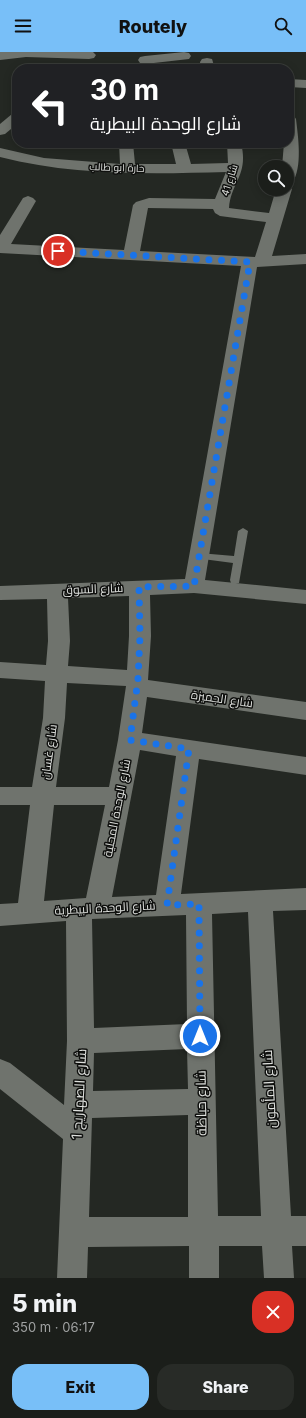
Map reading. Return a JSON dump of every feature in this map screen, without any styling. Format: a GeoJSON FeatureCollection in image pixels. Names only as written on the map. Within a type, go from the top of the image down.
{"type":"FeatureCollection","features":[{"type":"Feature","properties":{"kind":"street"},"geometry":{"type":"LineString","coordinates":[[0,56],[26,53],[89,53]]}},
{"type":"Feature","properties":{"kind":"street"},"geometry":{"type":"LineString","coordinates":[[78,64],[89,53]]}},
{"type":"Feature","properties":{"kind":"street"},"geometry":{"type":"LineString","coordinates":[[145,60],[184,56]]}},
{"type":"Feature","properties":{"kind":"street"},"geometry":{"type":"LineString","coordinates":[[294,84],[306,84]]}},
{"type":"Feature","properties":{"kind":"street"},"geometry":{"type":"LineString","coordinates":[[0,131],[12,121]]}},
{"type":"Feature","properties":{"kind":"street"},"geometry":{"type":"LineString","coordinates":[[126,148],[128,168]]}},
{"type":"Feature","properties":{"kind":"street"},"geometry":{"type":"LineString","coordinates":[[180,148],[186,168]]}},
{"type":"Feature","properties":{"kind":"street","name":"شارع 41"},"geometry":{"type":"LineString","coordinates":[[235,148],[236,167],[220,208],[223,212],[275,218]]}},
{"type":"Feature","properties":{"kind":"street"},"geometry":{"type":"LineString","coordinates":[[291,148],[291,160]]}},
{"type":"Feature","properties":{"kind":"street","name":"حارة ابو طالب"},"geometry":{"type":"LineString","coordinates":[[0,152],[43,162],[75,166],[128,168],[236,167]]}},
{"type":"Feature","properties":{"kind":"street"},"geometry":{"type":"LineString","coordinates":[[194,586],[256,261],[275,218],[282,196]]}},
{"type":"Feature","properties":{"kind":"street"},"geometry":{"type":"LineString","coordinates":[[28,201],[0,248],[256,261],[306,259]]}},
{"type":"Feature","properties":{"kind":"street"},"geometry":{"type":"LineString","coordinates":[[131,255],[142,205],[150,203],[221,204]]}},
{"type":"Feature","properties":{"kind":"street","name":"شارع السوق"},"geometry":{"type":"LineString","coordinates":[[0,593],[194,586],[306,597]]}},
{"type":"Feature","properties":{"kind":"street","name":"شارع الوحدة المحلية"},"geometry":{"type":"LineString","coordinates":[[88,909],[119,796],[130,740],[138,683],[140,636],[139,587]]}},
{"type":"Feature","properties":{"kind":"street","name":"شارع غسان"},"geometry":{"type":"LineString","coordinates":[[30,913],[43,796],[54,718],[59,641],[57,590]]}},
{"type":"Feature","properties":{"kind":"street","name":"شارع الجميزة"},"geometry":{"type":"LineString","coordinates":[[0,670],[57,674],[138,683],[306,711]]}},
{"type":"Feature","properties":{"kind":"street"},"geometry":{"type":"LineString","coordinates":[[130,740],[306,766]]}},
{"type":"Feature","properties":{"kind":"street"},"geometry":{"type":"LineString","coordinates":[[167,905],[189,749]]}},
{"type":"Feature","properties":{"kind":"street"},"geometry":{"type":"LineString","coordinates":[[0,796],[119,796]]}},
{"type":"Feature","properties":{"kind":"street","name":"شارع الوحدة البيطرية"},"geometry":{"type":"LineString","coordinates":[[0,915],[88,909],[306,899]]}},
{"type":"Feature","properties":{"kind":"street","name":"شارع المأمون"},"geometry":{"type":"LineString","coordinates":[[260,901],[279,1278]]}},
{"type":"Feature","properties":{"kind":"street","name":"شارع حباظة"},"geometry":{"type":"LineString","coordinates":[[199,904],[204,1278]]}},
{"type":"Feature","properties":{"kind":"street","name":"شارع الصهاريج 1"},"geometry":{"type":"LineString","coordinates":[[72,1278],[78,1105],[88,909]]}},
{"type":"Feature","properties":{"kind":"street"},"geometry":{"type":"LineString","coordinates":[[81,1041],[200,1036]]}},
{"type":"Feature","properties":{"kind":"street"},"geometry":{"type":"LineString","coordinates":[[0,1074],[77,1133]]}},
{"type":"Feature","properties":{"kind":"street"},"geometry":{"type":"LineString","coordinates":[[78,1105],[201,1102]]}},
{"type":"Feature","properties":{"kind":"street"},"geometry":{"type":"LineString","coordinates":[[74,1232],[306,1231]]}},
{"type":"Feature","properties":{"kind":"lane"},"geometry":{"type":"LineString","coordinates":[[235,580],[243,531]]}},
{"type":"Feature","properties":{"kind":"lane"},"geometry":{"type":"LineString","coordinates":[[199,556],[238,560]]}},
{"type":"Feature","properties":{"kind":"route"},"geometry":{"type":"LineString","coordinates":[[58,251],[250,262],[194,586],[139,587],[140,636],[138,679],[130,740],[189,749],[167,905],[199,904],[200,1036]]}}]}
